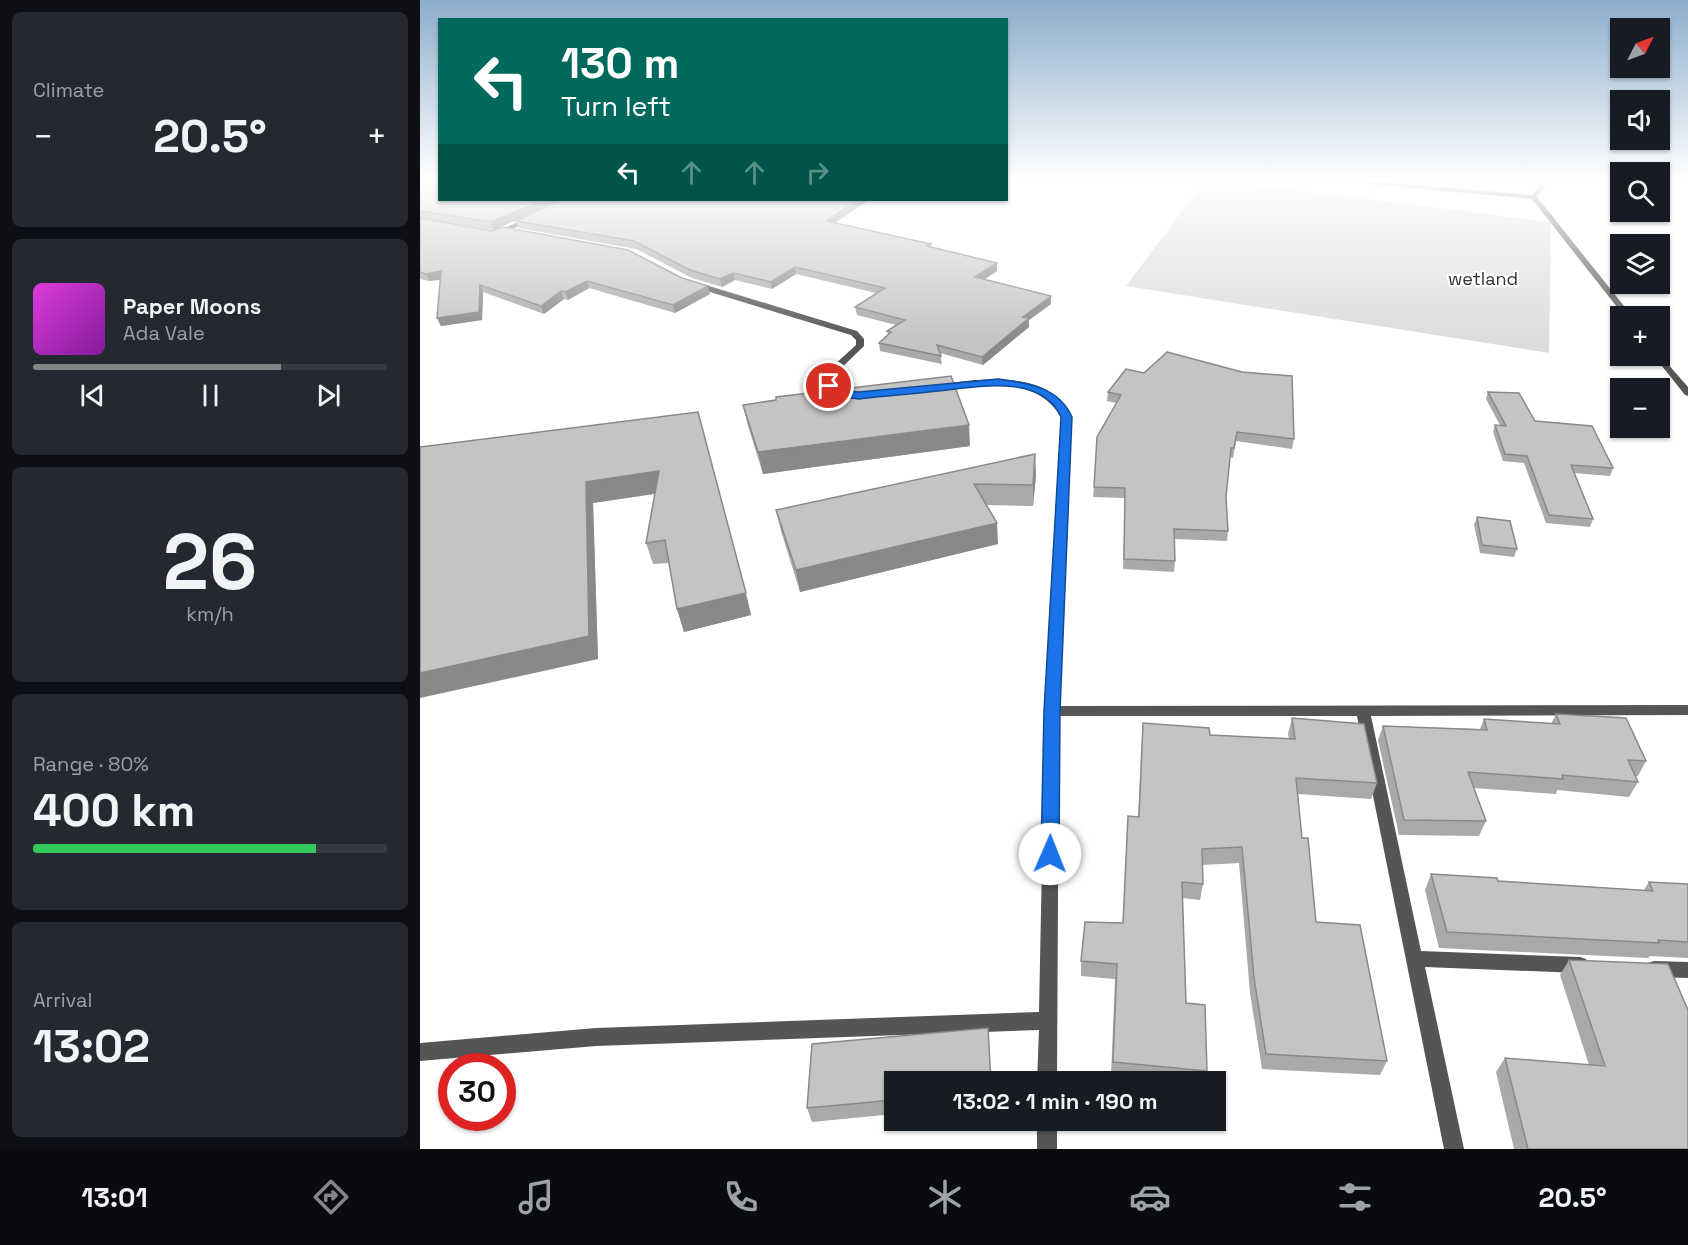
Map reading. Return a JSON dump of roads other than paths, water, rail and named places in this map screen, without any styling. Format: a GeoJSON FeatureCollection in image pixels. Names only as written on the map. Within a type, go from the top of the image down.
{"type":"FeatureCollection","features":[{"type":"Feature","properties":{"kind":"street"},"geometry":{"type":"LineString","coordinates":[[486,234],[496,233]]}},
{"type":"Feature","properties":{"kind":"street"},"geometry":{"type":"LineString","coordinates":[[1561,233],[1620,306]]}},
{"type":"Feature","properties":{"kind":"street"},"geometry":{"type":"LineString","coordinates":[[679,278],[854,333],[860,339],[860,346],[826,377],[829,386],[842,393],[859,396]]}},
{"type":"Feature","properties":{"kind":"street"},"geometry":{"type":"LineString","coordinates":[[1666,366],[1688,393]]}},
{"type":"Feature","properties":{"kind":"street"},"geometry":{"type":"LineString","coordinates":[[932,388],[998,382],[1023,385],[1045,393],[1061,405],[1066,417],[1052,711],[1047,1071]]}},
{"type":"Feature","properties":{"kind":"street"},"geometry":{"type":"LineString","coordinates":[[1052,711],[1688,710]]}},
{"type":"Feature","properties":{"kind":"street"},"geometry":{"type":"LineString","coordinates":[[1363,712],[1454,1149]]}},
{"type":"Feature","properties":{"kind":"street"},"geometry":{"type":"LineString","coordinates":[[1416,959],[1593,966]]}},
{"type":"Feature","properties":{"kind":"street"},"geometry":{"type":"LineString","coordinates":[[1641,968],[1688,970]]}},
{"type":"Feature","properties":{"kind":"street"},"geometry":{"type":"LineString","coordinates":[[420,1052],[596,1037],[1048,1022]]}},
{"type":"Feature","properties":{"kind":"street"},"geometry":{"type":"LineString","coordinates":[[1047,1131],[1047,1149]]}},
{"type":"Feature","properties":{"kind":"park label","name":"wetland"},"geometry":{"type":"Point","coordinates":[1483,278]}}]}
